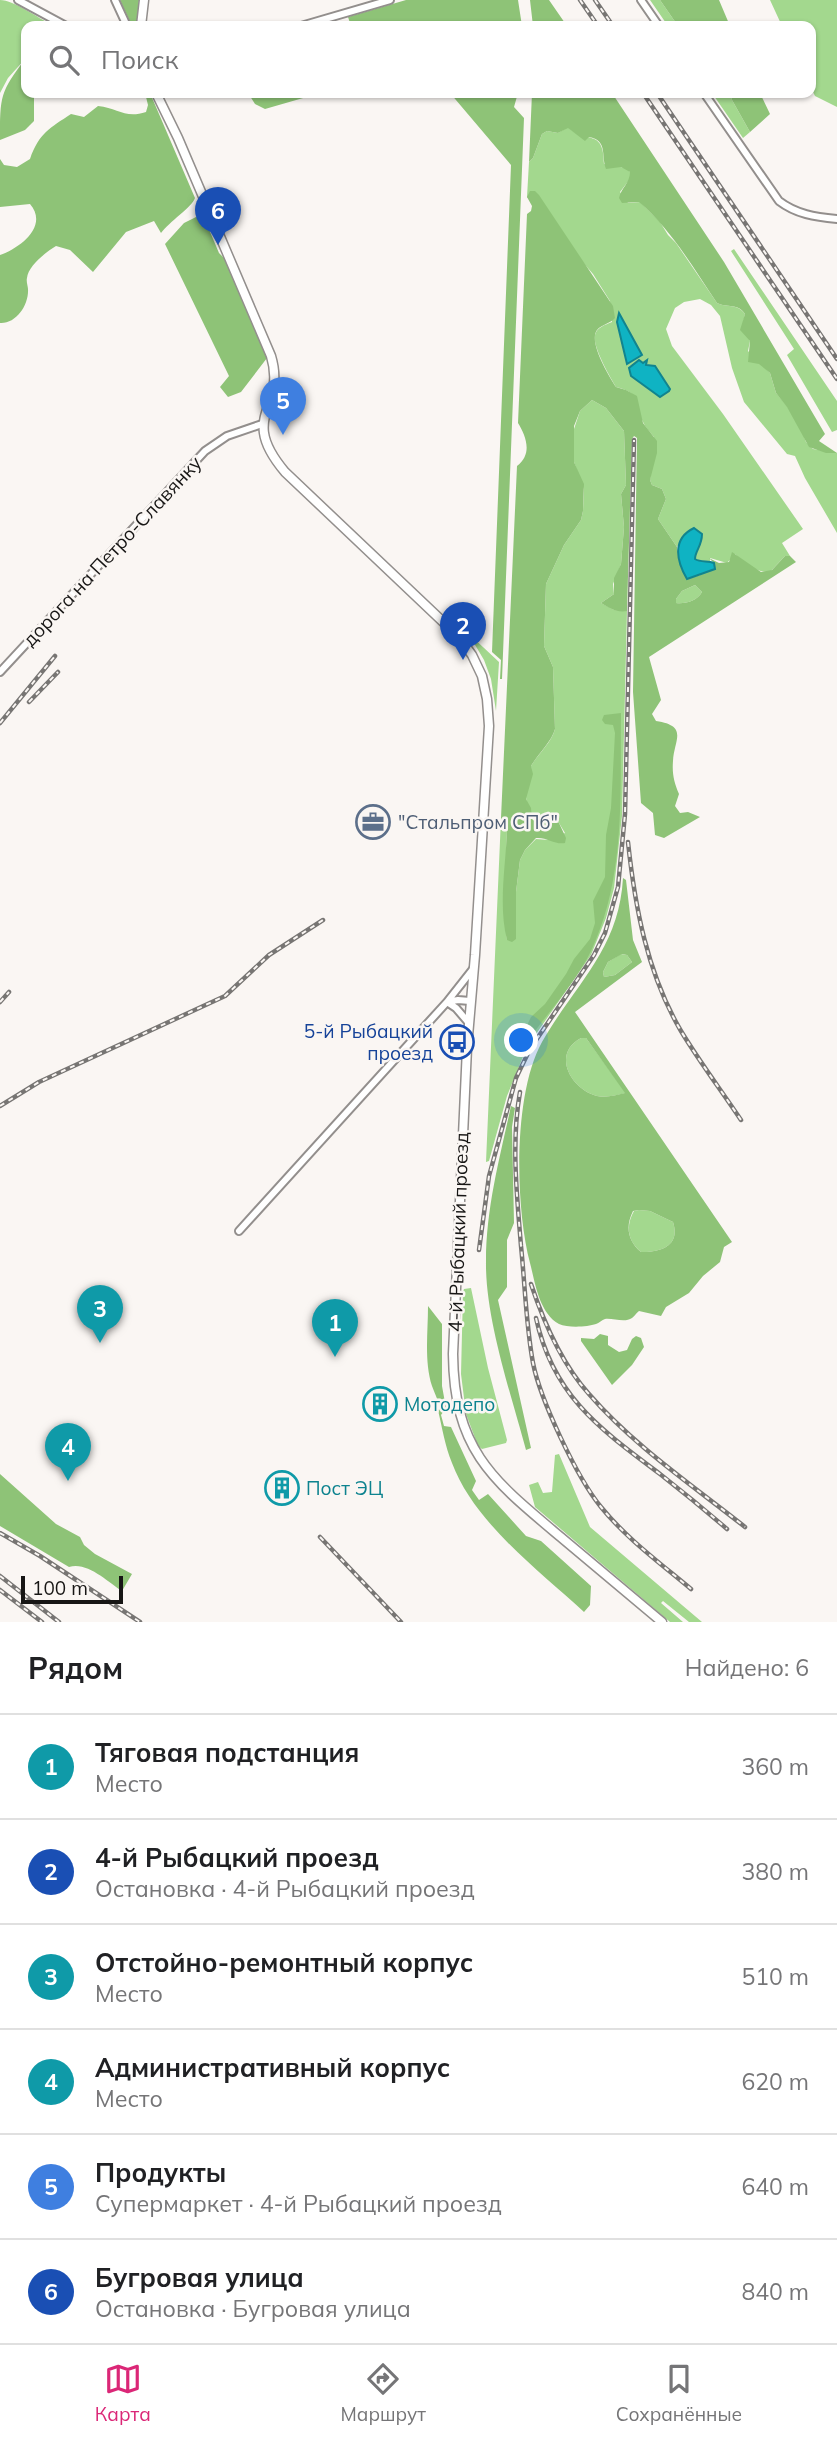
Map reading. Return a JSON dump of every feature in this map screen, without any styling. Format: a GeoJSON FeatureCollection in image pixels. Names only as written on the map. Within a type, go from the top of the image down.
{"type":"FeatureCollection","features":[{"type":"Feature","properties":{"kind":"street"},"geometry":{"type":"LineString","coordinates":[[18,0],[57,21]]}},
{"type":"Feature","properties":{"kind":"street"},"geometry":{"type":"LineString","coordinates":[[115,0],[125,21]]}},
{"type":"Feature","properties":{"kind":"street"},"geometry":{"type":"LineString","coordinates":[[142,21],[144,0]]}},
{"type":"Feature","properties":{"kind":"street"},"geometry":{"type":"LineString","coordinates":[[318,21],[390,0]]}},
{"type":"Feature","properties":{"kind":"street"},"geometry":{"type":"LineString","coordinates":[[641,0],[656,21]]}},
{"type":"Feature","properties":{"kind":"street"},"geometry":{"type":"LineString","coordinates":[[158,98],[271,356],[274,374],[272,394],[262,424]]}},
{"type":"Feature","properties":{"kind":"street"},"geometry":{"type":"LineString","coordinates":[[707,98],[779,201],[789,209],[803,214],[837,219]]}},
{"type":"Feature","properties":{"kind":"street","name":"дорога на Петро-Славянку"},"geometry":{"type":"LineString","coordinates":[[0,672],[205,451],[227,436],[262,424]]}},
{"type":"Feature","properties":{"kind":"street","name":"4-й Рыбацкий проезд"},"geometry":{"type":"LineString","coordinates":[[262,424],[266,445],[285,472],[450,627],[465,644],[482,676],[489,726],[468,1021],[453,1354],[455,1394],[460,1417],[478,1458],[504,1489],[662,1622]]}},
{"type":"Feature","properties":{"kind":"street"},"geometry":{"type":"LineString","coordinates":[[239,1231],[447,1002],[473,969]]}},
{"type":"Feature","properties":{"kind":"street"},"geometry":{"type":"LineString","coordinates":[[447,1002],[470,1001]]}},
{"type":"Feature","properties":{"kind":"street"},"geometry":{"type":"LineString","coordinates":[[447,1002],[468,1021]]}},
{"type":"Feature","properties":{"kind":"green space"},"geometry":{"type":"Polygon","coordinates":[[[0,0],[19,6],[45,21],[21,21],[21,64],[8,78],[0,93],[0,0]]]}},
{"type":"Feature","properties":{"kind":"green space"},"geometry":{"type":"Polygon","coordinates":[[[120,0],[139,0],[137,21],[130,21],[120,0]]]}},
{"type":"Feature","properties":{"kind":"green space"},"geometry":{"type":"Polygon","coordinates":[[[406,0],[518,0],[521,21],[349,21],[348,17],[406,0]]]}},
{"type":"Feature","properties":{"kind":"green space"},"geometry":{"type":"Polygon","coordinates":[[[530,0],[549,0],[564,21],[532,21],[530,0]]]}},
{"type":"Feature","properties":{"kind":"green space"},"geometry":{"type":"Polygon","coordinates":[[[650,0],[660,0],[675,21],[665,21],[650,0]]]}},
{"type":"Feature","properties":{"kind":"green space"},"geometry":{"type":"Polygon","coordinates":[[[660,0],[719,0],[728,21],[675,21],[660,0]]]}},
{"type":"Feature","properties":{"kind":"green space"},"geometry":{"type":"Polygon","coordinates":[[[770,0],[837,0],[837,107],[816,96],[816,21],[780,21],[770,0]]]}},
{"type":"Feature","properties":{"kind":"green space"},"geometry":{"type":"Polygon","coordinates":[[[21,65],[21,98],[34,98],[34,121],[25,130],[0,140],[1,104],[11,79],[21,65]]]}},
{"type":"Feature","properties":{"kind":"green space"},"geometry":{"type":"Polygon","coordinates":[[[146,98],[152,98],[195,198],[193,202],[161,233],[154,221],[126,232],[93,272],[70,250],[56,246],[34,264],[28,273],[28,295],[24,307],[16,317],[0,323],[0,255],[23,242],[30,235],[36,220],[30,204],[0,207],[0,159],[4,165],[17,167],[30,159],[41,137],[71,114],[84,117],[98,106],[127,114],[139,114],[146,112],[146,98]]]}},
{"type":"Feature","properties":{"kind":"green space"},"geometry":{"type":"Polygon","coordinates":[[[251,98],[303,98],[265,109],[255,104],[251,98]]]}},
{"type":"Feature","properties":{"kind":"green space"},"geometry":{"type":"Polygon","coordinates":[[[454,98],[517,98],[514,107],[524,118],[502,679],[500,679],[501,660],[492,652],[511,165],[454,98]]]}},
{"type":"Feature","properties":{"kind":"green space"},"geometry":{"type":"Polygon","coordinates":[[[532,98],[615,98],[724,262],[825,434],[819,441],[837,453],[826,453],[809,447],[776,393],[770,373],[759,364],[748,362],[750,341],[740,330],[745,314],[736,307],[717,303],[672,237],[639,202],[622,203],[619,198],[630,172],[621,167],[606,169],[599,141],[589,137],[585,141],[568,128],[558,133],[547,131],[542,134],[529,162],[532,98]]]}},
{"type":"Feature","properties":{"kind":"green space"},"geometry":{"type":"Polygon","coordinates":[[[715,98],[731,98],[750,132],[743,138],[715,98]]]}},
{"type":"Feature","properties":{"kind":"green space"},"geometry":{"type":"Polygon","coordinates":[[[762,98],[770,114],[750,132],[732,100],[762,98]]]}},
{"type":"Feature","properties":{"kind":"green space"},"geometry":{"type":"Polygon","coordinates":[[[568,127],[593,138],[601,145],[604,164],[626,168],[630,172],[630,179],[620,192],[628,203],[640,202],[660,222],[717,303],[735,307],[745,314],[743,326],[750,341],[748,351],[770,373],[776,393],[787,406],[806,442],[813,449],[837,453],[837,533],[795,456],[787,454],[744,402],[732,368],[720,316],[711,305],[700,299],[684,302],[675,308],[666,329],[672,346],[803,529],[782,543],[790,556],[785,556],[770,572],[756,569],[735,554],[727,563],[710,558],[710,561],[700,562],[695,559],[685,534],[677,547],[658,519],[666,499],[662,489],[652,485],[650,480],[654,437],[640,416],[637,400],[631,393],[616,387],[596,346],[596,332],[612,322],[610,301],[593,274],[527,197],[529,162],[542,134],[547,131],[558,133],[568,127]],[[619,324],[626,361],[642,355],[619,324]],[[647,362],[643,363],[660,397],[669,391],[645,365],[647,362]]]}},
{"type":"Feature","properties":{"kind":"green space"},"geometry":{"type":"Polygon","coordinates":[[[530,191],[539,195],[613,306],[615,318],[599,328],[595,335],[597,350],[616,387],[637,396],[643,423],[657,441],[657,453],[650,480],[652,485],[662,489],[666,499],[658,519],[677,547],[681,568],[687,579],[700,575],[714,563],[709,558],[719,563],[729,562],[732,552],[761,572],[772,570],[785,556],[790,556],[796,562],[649,657],[661,700],[652,714],[656,721],[673,726],[677,735],[673,770],[679,794],[675,806],[680,813],[688,812],[700,817],[664,838],[655,835],[653,813],[641,803],[633,692],[637,438],[634,436],[632,439],[627,611],[620,611],[601,603],[614,594],[614,578],[621,564],[624,527],[621,494],[626,485],[624,431],[606,408],[592,400],[580,411],[574,426],[574,462],[584,484],[583,511],[581,520],[564,545],[546,584],[544,646],[553,667],[555,729],[531,766],[533,774],[526,799],[531,808],[532,819],[540,826],[554,821],[559,823],[566,838],[565,843],[561,843],[536,838],[525,850],[520,860],[516,892],[516,939],[512,942],[507,940],[504,927],[503,885],[507,829],[501,818],[517,466],[526,451],[525,439],[518,423],[527,214],[532,206],[527,197],[530,191]],[[695,585],[682,591],[676,603],[691,601],[702,592],[695,585]]]}},
{"type":"Feature","properties":{"kind":"green space"},"geometry":{"type":"Polygon","coordinates":[[[196,217],[205,220],[267,358],[241,392],[228,397],[220,387],[229,376],[165,244],[184,223],[196,217]]]}},
{"type":"Feature","properties":{"kind":"green space"},"geometry":{"type":"Polygon","coordinates":[[[734,249],[837,401],[837,430],[832,432],[787,355],[794,349],[731,251],[734,249]]]}},
{"type":"Feature","properties":{"kind":"green space"},"geometry":{"type":"Polygon","coordinates":[[[592,400],[606,408],[624,431],[626,485],[621,494],[624,527],[621,564],[613,584],[614,594],[601,603],[614,610],[627,611],[622,816],[614,888],[606,918],[591,955],[527,1047],[507,1096],[489,1161],[486,1162],[501,818],[507,829],[504,913],[507,940],[516,938],[516,892],[520,860],[525,850],[536,839],[549,840],[565,833],[559,823],[554,821],[540,826],[530,812],[526,794],[531,766],[555,729],[553,667],[544,646],[546,584],[564,545],[581,520],[584,489],[574,462],[573,432],[580,411],[592,400]]]}},
{"type":"Feature","properties":{"kind":"green space"},"geometry":{"type":"Polygon","coordinates":[[[695,585],[702,592],[697,598],[676,603],[682,591],[695,585]]]}},
{"type":"Feature","properties":{"kind":"green space"},"geometry":{"type":"Polygon","coordinates":[[[468,633],[499,662],[496,711],[491,679],[484,660],[468,633]]]}},
{"type":"Feature","properties":{"kind":"green space"},"geometry":{"type":"Polygon","coordinates":[[[621,713],[619,834],[616,864],[602,923],[591,951],[577,974],[526,1043],[521,1038],[531,1017],[545,1004],[590,939],[595,923],[593,901],[605,877],[615,733],[613,725],[605,724],[602,720],[604,715],[621,713]]]}},
{"type":"Feature","properties":{"kind":"green space"},"geometry":{"type":"Polygon","coordinates":[[[623,878],[626,880],[633,940],[642,962],[575,1012],[732,1242],[724,1247],[720,1262],[703,1276],[689,1293],[666,1307],[661,1316],[639,1311],[626,1320],[605,1319],[592,1325],[567,1326],[552,1319],[542,1305],[530,1263],[521,1212],[522,1120],[526,1090],[542,1042],[604,946],[620,903],[623,878]],[[622,954],[608,962],[603,972],[604,977],[615,975],[632,962],[627,955],[622,954]],[[581,1038],[572,1045],[566,1062],[579,1086],[600,1097],[625,1093],[586,1038],[581,1038]],[[633,1211],[629,1233],[641,1252],[661,1249],[671,1242],[675,1230],[673,1222],[650,1211],[633,1211]]]}},
{"type":"Feature","properties":{"kind":"green space"},"geometry":{"type":"Polygon","coordinates":[[[621,954],[627,955],[632,962],[615,975],[604,977],[603,972],[608,962],[621,954]]]}},
{"type":"Feature","properties":{"kind":"green space"},"geometry":{"type":"Polygon","coordinates":[[[581,1038],[586,1038],[626,1093],[597,1096],[579,1086],[573,1079],[566,1062],[567,1053],[581,1038]]]}},
{"type":"Feature","properties":{"kind":"green space"},"geometry":{"type":"Polygon","coordinates":[[[511,1106],[515,1108],[512,1127],[514,1223],[507,1240],[507,1287],[498,1300],[531,1448],[526,1450],[494,1331],[486,1261],[491,1202],[511,1106]]]}},
{"type":"Feature","properties":{"kind":"green space"},"geometry":{"type":"Polygon","coordinates":[[[634,1211],[650,1211],[673,1222],[674,1237],[667,1246],[648,1252],[641,1252],[637,1248],[629,1228],[634,1211]]]}},
{"type":"Feature","properties":{"kind":"green space"},"geometry":{"type":"Polygon","coordinates":[[[471,1288],[507,1440],[506,1443],[482,1449],[478,1446],[466,1414],[461,1374],[463,1292],[464,1289],[471,1288]]]}},
{"type":"Feature","properties":{"kind":"green space"},"geometry":{"type":"Polygon","coordinates":[[[428,1306],[442,1324],[442,1386],[446,1408],[441,1415],[444,1426],[451,1427],[476,1481],[472,1490],[479,1500],[488,1494],[526,1536],[541,1541],[591,1586],[590,1605],[584,1612],[509,1544],[475,1505],[462,1485],[447,1450],[438,1410],[440,1408],[430,1376],[427,1357],[428,1306]]]}},
{"type":"Feature","properties":{"kind":"green space"},"geometry":{"type":"Polygon","coordinates":[[[600,1334],[608,1336],[608,1345],[619,1352],[627,1350],[636,1336],[641,1338],[644,1347],[632,1365],[612,1385],[581,1341],[581,1338],[594,1339],[600,1334]]]}},
{"type":"Feature","properties":{"kind":"green space"},"geometry":{"type":"Polygon","coordinates":[[[559,1454],[590,1527],[702,1622],[689,1622],[663,1601],[661,1603],[683,1622],[670,1622],[535,1507],[529,1485],[538,1482],[543,1493],[552,1492],[555,1455],[559,1454]]]}},
{"type":"Feature","properties":{"kind":"green space"},"geometry":{"type":"Polygon","coordinates":[[[0,1474],[56,1524],[80,1537],[84,1545],[95,1554],[132,1574],[122,1591],[90,1570],[69,1567],[0,1526],[0,1474]]]}},
{"type":"Feature","properties":{"kind":"water"},"geometry":{"type":"Polygon","coordinates":[[[619,313],[642,355],[627,364],[617,322],[619,313]]]}},
{"type":"Feature","properties":{"kind":"water"},"geometry":{"type":"Polygon","coordinates":[[[639,360],[643,363],[647,360],[646,365],[655,366],[669,391],[660,397],[631,376],[629,368],[639,360]]]}},
{"type":"Feature","properties":{"kind":"water"},"geometry":{"type":"Polygon","coordinates":[[[694,528],[702,534],[695,559],[714,563],[715,569],[687,579],[678,551],[682,538],[694,528]]]}},
{"type":"Feature","properties":{"kind":"railway"},"geometry":{"type":"LineString","coordinates":[[580,0],[595,21]]}},
{"type":"Feature","properties":{"kind":"railway"},"geometry":{"type":"LineString","coordinates":[[595,0],[610,21]]}},
{"type":"Feature","properties":{"kind":"railway"},"geometry":{"type":"LineString","coordinates":[[646,98],[837,379]]}},
{"type":"Feature","properties":{"kind":"railway"},"geometry":{"type":"LineString","coordinates":[[660,98],[837,359]]}},
{"type":"Feature","properties":{"kind":"railway"},"geometry":{"type":"LineString","coordinates":[[479,1250],[489,1176],[516,1078],[530,1049],[594,955],[605,933],[618,887],[625,814],[634,440]]}},
{"type":"Feature","properties":{"kind":"railway"},"geometry":{"type":"LineString","coordinates":[[0,723],[55,656]]}},
{"type":"Feature","properties":{"kind":"railway"},"geometry":{"type":"LineString","coordinates":[[29,702],[58,672]]}},
{"type":"Feature","properties":{"kind":"railway"},"geometry":{"type":"LineString","coordinates":[[628,842],[644,939],[659,986],[681,1031],[741,1120]]}},
{"type":"Feature","properties":{"kind":"railway"},"geometry":{"type":"LineString","coordinates":[[0,1106],[39,1082],[225,996],[269,955],[323,920]]}},
{"type":"Feature","properties":{"kind":"railway"},"geometry":{"type":"LineString","coordinates":[[0,1002],[9,992]]}},
{"type":"Feature","properties":{"kind":"railway"},"geometry":{"type":"LineString","coordinates":[[520,1092],[515,1150],[518,1208],[527,1320],[533,1363],[543,1397],[581,1477],[601,1507],[632,1540],[691,1589]]}},
{"type":"Feature","properties":{"kind":"railway"},"geometry":{"type":"LineString","coordinates":[[531,1284],[554,1342],[589,1394],[624,1430],[745,1527]]}},
{"type":"Feature","properties":{"kind":"railway"},"geometry":{"type":"LineString","coordinates":[[536,1318],[554,1369],[582,1408],[618,1442],[727,1529]]}},
{"type":"Feature","properties":{"kind":"railway"},"geometry":{"type":"LineString","coordinates":[[0,1533],[140,1622]]}},
{"type":"Feature","properties":{"kind":"railway"},"geometry":{"type":"LineString","coordinates":[[320,1537],[401,1622]]}},
{"type":"Feature","properties":{"kind":"railway"},"geometry":{"type":"LineString","coordinates":[[0,1576],[59,1622]]}},
{"type":"Feature","properties":{"kind":"railway"},"geometry":{"type":"LineString","coordinates":[[0,1590],[42,1622]]}},
{"type":"Feature","properties":{"kind":"place","name":"Бугровая улица"},"geometry":{"type":"Point","coordinates":[218,245]}},
{"type":"Feature","properties":{"kind":"place","name":"Продукты"},"geometry":{"type":"Point","coordinates":[283,435]}},
{"type":"Feature","properties":{"kind":"place","name":"4-й Рыбацкий проезд"},"geometry":{"type":"Point","coordinates":[463,660]}},
{"type":"Feature","properties":{"kind":"place","name":"\"Стальпром СПб\""},"geometry":{"type":"Point","coordinates":[373,822]}},
{"type":"Feature","properties":{"kind":"place","name":"5-й Рыбацкий проезд"},"geometry":{"type":"Point","coordinates":[457,1042]}},
{"type":"Feature","properties":{"kind":"place","name":"Отстойно-ремонтный корпус"},"geometry":{"type":"Point","coordinates":[100,1343]}},
{"type":"Feature","properties":{"kind":"place","name":"Тяговая подстанция"},"geometry":{"type":"Point","coordinates":[335,1357]}},
{"type":"Feature","properties":{"kind":"place","name":"Мотодепо"},"geometry":{"type":"Point","coordinates":[380,1404]}},
{"type":"Feature","properties":{"kind":"place","name":"Административный корпус"},"geometry":{"type":"Point","coordinates":[68,1481]}},
{"type":"Feature","properties":{"kind":"place","name":"Пост ЭЦ"},"geometry":{"type":"Point","coordinates":[282,1488]}}]}
